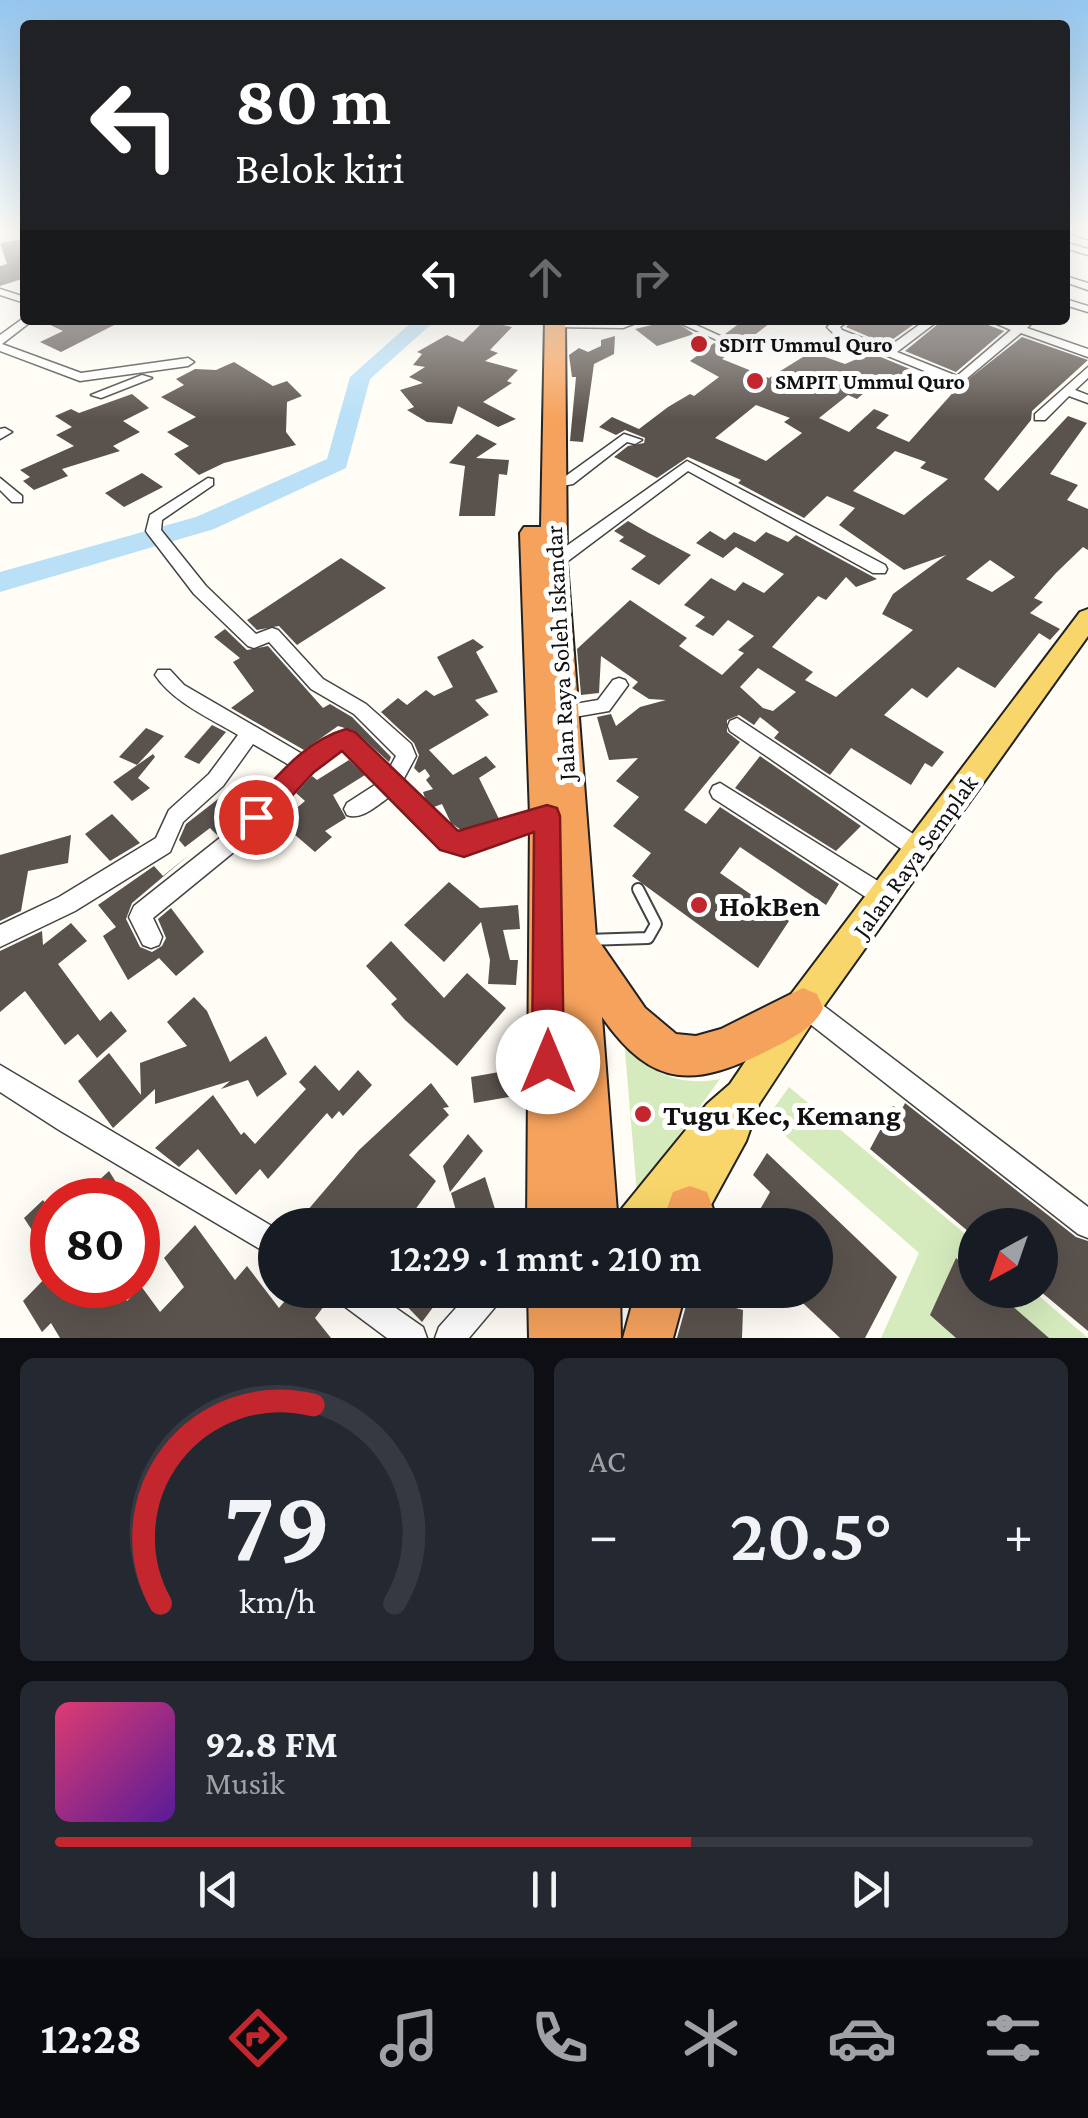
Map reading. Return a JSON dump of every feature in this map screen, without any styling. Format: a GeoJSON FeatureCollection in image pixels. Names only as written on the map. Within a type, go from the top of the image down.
{"type":"FeatureCollection","features":[{"type":"Feature","properties":{"kind":"highway","name":"Jalan Raya Soleh Iskandar"},"geometry":{"type":"LineString","coordinates":[[545,325],[550,486],[547,816],[551,1208]]}},
{"type":"Feature","properties":{"kind":"highway","name":"Jalan Raya Soleh Iskandar"},"geometry":{"type":"LineString","coordinates":[[545,325],[532,482],[564,712],[593,1208]]}},
{"type":"Feature","properties":{"kind":"highway"},"geometry":{"type":"LineString","coordinates":[[579,943],[619,1010],[642,1036],[680,1059],[708,1057],[741,1044],[803,1006]]}},
{"type":"Feature","properties":{"kind":"highway"},"geometry":{"type":"LineString","coordinates":[[648,1338],[656,1308]]}},
{"type":"Feature","properties":{"kind":"main road","name":"Jalan Raya Semplak"},"geometry":{"type":"LineString","coordinates":[[690,1208],[744,1095],[803,1006],[1088,618]]}},
{"type":"Feature","properties":{"kind":"main road","name":"Jalan Raya Semplak"},"geometry":{"type":"LineString","coordinates":[[648,1208],[720,1117],[744,1095]]}},
{"type":"Feature","properties":{"kind":"street"},"geometry":{"type":"LineString","coordinates":[[22,325],[0,344],[80,377],[188,362],[97,395]]}},
{"type":"Feature","properties":{"kind":"street"},"geometry":{"type":"LineString","coordinates":[[838,325],[834,329],[958,381],[1020,325]]}},
{"type":"Feature","properties":{"kind":"street"},"geometry":{"type":"LineString","coordinates":[[889,352],[926,325]]}},
{"type":"Feature","properties":{"kind":"street"},"geometry":{"type":"LineString","coordinates":[[1027,325],[1088,352]]}},
{"type":"Feature","properties":{"kind":"street"},"geometry":{"type":"LineString","coordinates":[[1028,325],[1088,345]]}},
{"type":"Feature","properties":{"kind":"street"},"geometry":{"type":"LineString","coordinates":[[1040,417],[1088,371]]}},
{"type":"Feature","properties":{"kind":"street"},"geometry":{"type":"LineString","coordinates":[[1068,391],[1088,398]]}},
{"type":"Feature","properties":{"kind":"street"},"geometry":{"type":"LineString","coordinates":[[550,486],[568,481],[624,438],[635,440]]}},
{"type":"Feature","properties":{"kind":"street"},"geometry":{"type":"LineString","coordinates":[[548,582],[687,465],[879,569]]}},
{"type":"Feature","properties":{"kind":"street"},"geometry":{"type":"LineString","coordinates":[[0,482],[17,499]]}},
{"type":"Feature","properties":{"kind":"street"},"geometry":{"type":"LineString","coordinates":[[208,482],[156,518],[156,537],[254,642],[272,634],[317,684],[360,709],[404,750],[406,756],[390,786],[354,809]]}},
{"type":"Feature","properties":{"kind":"street"},"geometry":{"type":"LineString","coordinates":[[164,675],[178,690],[305,765]]}},
{"type":"Feature","properties":{"kind":"street"},"geometry":{"type":"LineString","coordinates":[[564,712],[603,706],[619,686]]}},
{"type":"Feature","properties":{"kind":"street"},"geometry":{"type":"LineString","coordinates":[[738,726],[920,850]]}},
{"type":"Feature","properties":{"kind":"street"},"geometry":{"type":"LineString","coordinates":[[0,936],[67,904],[163,845],[176,816],[216,780],[251,732]]}},
{"type":"Feature","properties":{"kind":"street"},"geometry":{"type":"LineString","coordinates":[[151,937],[140,915],[228,844],[305,765],[332,743],[346,740],[450,841],[464,845],[547,816]]}},
{"type":"Feature","properties":{"kind":"street"},"geometry":{"type":"LineString","coordinates":[[720,792],[886,898]]}},
{"type":"Feature","properties":{"kind":"street"},"geometry":{"type":"LineString","coordinates":[[803,1006],[1088,1224]]}},
{"type":"Feature","properties":{"kind":"street"},"geometry":{"type":"LineString","coordinates":[[0,1077],[100,1144],[205,1198],[258,1233]]}},
{"type":"Feature","properties":{"kind":"street"},"geometry":{"type":"LineString","coordinates":[[371,1308],[412,1338]]}},
{"type":"Feature","properties":{"kind":"street"},"geometry":{"type":"LineString","coordinates":[[450,1338],[476,1308]]}},
{"type":"Feature","properties":{"kind":"lane"},"geometry":{"type":"LineString","coordinates":[[692,325],[747,351]]}},
{"type":"Feature","properties":{"kind":"lane"},"geometry":{"type":"LineString","coordinates":[[579,943],[648,938],[656,924],[638,890]]}},
{"type":"Feature","properties":{"kind":"green space"},"geometry":{"type":"Polygon","coordinates":[[[624,1039],[643,1061],[665,1075],[691,1081],[720,1079],[637,1193],[624,1039]]]}},
{"type":"Feature","properties":{"kind":"green space"},"geometry":{"type":"Polygon","coordinates":[[[789,1087],[958,1228],[958,1308],[1053,1308],[1088,1338],[881,1338],[919,1253],[766,1119],[789,1087]]]}},
{"type":"Feature","properties":{"kind":"building"},"geometry":{"type":"Polygon","coordinates":[[[50,325],[114,325],[61,352],[40,342],[63,331],[50,325]]]}},
{"type":"Feature","properties":{"kind":"building"},"geometry":{"type":"Polygon","coordinates":[[[480,325],[512,327],[490,350],[498,353],[485,361],[518,370],[507,381],[512,383],[483,402],[516,419],[498,427],[458,406],[452,424],[427,422],[407,410],[414,407],[400,390],[423,383],[409,377],[425,367],[413,365],[422,354],[417,352],[447,335],[463,342],[480,325]]]}},
{"type":"Feature","properties":{"kind":"building"},"geometry":{"type":"Polygon","coordinates":[[[680,325],[694,334],[657,346],[635,329],[680,325]]]}},
{"type":"Feature","properties":{"kind":"building"},"geometry":{"type":"Polygon","coordinates":[[[737,325],[767,325],[744,343],[725,334],[737,325]]]}},
{"type":"Feature","properties":{"kind":"building"},"geometry":{"type":"Polygon","coordinates":[[[848,325],[913,325],[886,344],[848,325]]]}},
{"type":"Feature","properties":{"kind":"building"},"geometry":{"type":"Polygon","coordinates":[[[937,325],[988,325],[1004,331],[956,372],[905,351],[937,325]]]}},
{"type":"Feature","properties":{"kind":"building"},"geometry":{"type":"Polygon","coordinates":[[[615,336],[614,354],[594,364],[583,442],[570,441],[576,377],[572,377],[569,355],[579,348],[588,352],[601,346],[601,340],[615,336]]]}},
{"type":"Feature","properties":{"kind":"building"},"geometry":{"type":"Polygon","coordinates":[[[1022,337],[1088,360],[1032,411],[1031,420],[984,479],[998,491],[1068,416],[1087,423],[1050,474],[1078,485],[1067,500],[1088,509],[1088,550],[1083,547],[1034,598],[1043,602],[1030,613],[1060,629],[1050,640],[1039,633],[995,688],[958,667],[927,698],[912,688],[884,715],[944,752],[932,767],[925,763],[911,785],[851,748],[830,775],[774,738],[779,732],[760,717],[754,725],[739,715],[727,720],[727,732],[740,742],[684,810],[706,824],[720,807],[839,884],[826,905],[740,847],[720,873],[789,921],[758,968],[632,876],[651,853],[613,826],[639,797],[616,781],[638,758],[609,760],[597,717],[611,714],[616,726],[640,707],[666,700],[649,699],[632,688],[638,682],[601,656],[599,693],[581,695],[577,649],[630,600],[687,638],[679,646],[722,675],[744,653],[738,650],[754,636],[728,620],[713,636],[695,626],[705,617],[684,605],[711,578],[735,591],[743,582],[764,593],[784,574],[736,547],[723,558],[696,543],[710,531],[725,540],[734,532],[755,542],[766,532],[788,542],[796,535],[877,579],[856,587],[846,577],[826,600],[818,596],[772,647],[813,672],[805,680],[836,697],[913,630],[882,614],[893,594],[946,555],[904,570],[839,525],[855,508],[827,496],[804,518],[738,483],[741,480],[688,457],[657,478],[614,457],[628,446],[644,443],[645,438],[625,430],[616,435],[599,427],[612,417],[639,429],[668,407],[690,394],[694,396],[719,377],[690,361],[714,343],[733,351],[722,359],[769,378],[811,352],[845,364],[871,353],[910,369],[893,380],[884,376],[857,399],[848,395],[819,418],[849,432],[874,409],[889,415],[876,428],[909,442],[957,388],[1022,337]],[[756,405],[715,438],[766,461],[802,433],[784,422],[790,418],[756,405]],[[895,451],[853,491],[904,515],[948,479],[920,468],[926,462],[895,451]],[[990,560],[966,579],[992,592],[1015,577],[990,560]],[[758,668],[740,687],[763,708],[773,711],[796,692],[758,668]]]}},
{"type":"Feature","properties":{"kind":"building"},"geometry":{"type":"Polygon","coordinates":[[[234,362],[273,386],[287,381],[302,396],[287,402],[286,432],[296,445],[224,463],[199,475],[174,454],[189,446],[167,432],[196,417],[161,397],[184,385],[176,379],[195,369],[216,370],[234,362]]]}},
{"type":"Feature","properties":{"kind":"building"},"geometry":{"type":"Polygon","coordinates":[[[132,394],[149,408],[123,421],[140,432],[113,446],[120,451],[62,469],[68,476],[34,490],[23,481],[30,477],[20,470],[74,446],[56,435],[72,427],[55,416],[71,409],[79,413],[132,394]]]}},
{"type":"Feature","properties":{"kind":"building"},"geometry":{"type":"Polygon","coordinates":[[[477,434],[497,444],[476,458],[509,460],[507,475],[499,474],[495,516],[459,516],[465,466],[449,463],[477,434]]]}},
{"type":"Feature","properties":{"kind":"building"},"geometry":{"type":"Polygon","coordinates":[[[142,473],[163,487],[124,507],[105,493],[142,473]]]}},
{"type":"Feature","properties":{"kind":"building"},"geometry":{"type":"Polygon","coordinates":[[[628,521],[691,555],[659,585],[631,569],[646,556],[619,541],[624,537],[614,531],[628,521]]]}},
{"type":"Feature","properties":{"kind":"building"},"geometry":{"type":"Polygon","coordinates":[[[341,558],[386,588],[297,645],[279,626],[257,630],[247,620],[341,558]]]}},
{"type":"Feature","properties":{"kind":"building"},"geometry":{"type":"Polygon","coordinates":[[[225,629],[247,650],[268,646],[323,708],[330,704],[352,717],[391,757],[389,762],[355,731],[338,726],[304,750],[231,708],[254,691],[233,662],[240,658],[214,637],[225,629]]]}},
{"type":"Feature","properties":{"kind":"building"},"geometry":{"type":"Polygon","coordinates":[[[473,639],[484,647],[476,652],[498,692],[475,700],[489,715],[429,750],[453,775],[486,756],[496,767],[479,778],[499,819],[464,832],[451,823],[442,804],[434,807],[425,798],[423,792],[433,789],[426,780],[430,776],[425,769],[419,773],[414,768],[419,755],[414,743],[381,712],[398,698],[407,705],[426,690],[434,696],[453,687],[437,657],[473,639]]]}},
{"type":"Feature","properties":{"kind":"building"},"geometry":{"type":"Polygon","coordinates":[[[212,725],[226,732],[199,764],[184,757],[212,725]]]}},
{"type":"Feature","properties":{"kind":"building"},"geometry":{"type":"Polygon","coordinates":[[[146,728],[164,736],[137,765],[119,757],[146,728]]]}},
{"type":"Feature","properties":{"kind":"building"},"geometry":{"type":"Polygon","coordinates":[[[153,754],[155,757],[138,778],[150,788],[132,801],[113,782],[153,754]]]}},
{"type":"Feature","properties":{"kind":"building"},"geometry":{"type":"Polygon","coordinates":[[[760,756],[861,826],[836,851],[735,788],[760,756]]]}},
{"type":"Feature","properties":{"kind":"building"},"geometry":{"type":"Polygon","coordinates":[[[349,760],[365,775],[333,795],[346,818],[325,831],[332,837],[315,852],[280,822],[305,801],[296,793],[312,776],[317,780],[349,760]]]}},
{"type":"Feature","properties":{"kind":"building"},"geometry":{"type":"Polygon","coordinates":[[[218,799],[236,816],[217,835],[210,828],[185,847],[179,840],[186,824],[218,799]]]}},
{"type":"Feature","properties":{"kind":"building"},"geometry":{"type":"Polygon","coordinates":[[[112,814],[140,843],[110,861],[85,834],[112,814]]]}},
{"type":"Feature","properties":{"kind":"building"},"geometry":{"type":"Polygon","coordinates":[[[71,835],[68,863],[28,871],[21,911],[0,921],[0,855],[71,835]]]}},
{"type":"Feature","properties":{"kind":"building"},"geometry":{"type":"Polygon","coordinates":[[[190,854],[132,903],[126,919],[140,947],[152,952],[166,938],[158,919],[171,908],[204,952],[176,976],[159,958],[128,980],[103,936],[116,927],[98,905],[154,866],[163,876],[190,854]]]}},
{"type":"Feature","properties":{"kind":"building"},"geometry":{"type":"Polygon","coordinates":[[[449,882],[480,908],[518,905],[520,929],[503,930],[510,960],[518,960],[516,985],[488,984],[490,960],[481,922],[444,962],[404,925],[449,882]]]}},
{"type":"Feature","properties":{"kind":"building"},"geometry":{"type":"Polygon","coordinates":[[[71,923],[87,941],[58,964],[100,1021],[111,1011],[127,1031],[97,1058],[78,1034],[65,1045],[25,991],[0,1012],[0,951],[42,931],[43,945],[71,923]]]}},
{"type":"Feature","properties":{"kind":"building"},"geometry":{"type":"Polygon","coordinates":[[[391,941],[444,998],[467,973],[506,1008],[457,1066],[405,1020],[391,1004],[397,999],[366,966],[391,941]]]}},
{"type":"Feature","properties":{"kind":"building"},"geometry":{"type":"Polygon","coordinates":[[[194,997],[207,1011],[230,1062],[266,1036],[287,1074],[257,1097],[248,1080],[221,1089],[230,1081],[155,1104],[155,1089],[113,1128],[78,1081],[109,1053],[141,1095],[140,1063],[187,1046],[167,1022],[194,997]]]}},
{"type":"Feature","properties":{"kind":"building"},"geometry":{"type":"Polygon","coordinates":[[[315,1065],[339,1091],[358,1070],[372,1085],[343,1116],[339,1111],[332,1119],[327,1113],[268,1179],[260,1169],[236,1195],[198,1149],[179,1167],[155,1148],[213,1095],[241,1135],[244,1132],[255,1144],[306,1089],[299,1082],[315,1065]]]}},
{"type":"Feature","properties":{"kind":"building"},"geometry":{"type":"Polygon","coordinates":[[[505,1071],[509,1097],[474,1103],[471,1077],[505,1071]]]}},
{"type":"Feature","properties":{"kind":"building"},"geometry":{"type":"Polygon","coordinates":[[[431,1083],[449,1107],[443,1108],[449,1115],[409,1155],[436,1181],[416,1208],[310,1208],[359,1150],[431,1083]]]}},
{"type":"Feature","properties":{"kind":"building"},"geometry":{"type":"Polygon","coordinates":[[[905,1103],[1039,1208],[958,1208],[958,1223],[870,1149],[893,1106],[901,1111],[905,1103]]]}},
{"type":"Feature","properties":{"kind":"building"},"geometry":{"type":"Polygon","coordinates":[[[468,1134],[483,1151],[450,1192],[443,1166],[468,1134]]]}},
{"type":"Feature","properties":{"kind":"building"},"geometry":{"type":"Polygon","coordinates":[[[767,1153],[825,1208],[761,1208],[770,1192],[753,1175],[767,1153]]]}},
{"type":"Feature","properties":{"kind":"building"},"geometry":{"type":"Polygon","coordinates":[[[485,1177],[495,1208],[455,1208],[451,1193],[485,1177]]]}},
{"type":"Feature","properties":{"kind":"building"},"geometry":{"type":"Polygon","coordinates":[[[833,1216],[897,1277],[865,1338],[840,1338],[808,1308],[833,1308],[833,1216]]]}},
{"type":"Feature","properties":{"kind":"building"},"geometry":{"type":"Polygon","coordinates":[[[1058,1223],[1088,1241],[1088,1331],[1058,1306],[1058,1223]]]}},
{"type":"Feature","properties":{"kind":"building"},"geometry":{"type":"Polygon","coordinates":[[[195,1225],[235,1280],[247,1266],[258,1280],[258,1308],[322,1308],[315,1318],[331,1338],[60,1338],[51,1323],[42,1332],[23,1301],[30,1294],[30,1308],[157,1308],[160,1312],[184,1287],[164,1258],[195,1225]]]}},
{"type":"Feature","properties":{"kind":"building"},"geometry":{"type":"Polygon","coordinates":[[[956,1258],[958,1308],[1015,1308],[1049,1338],[956,1338],[930,1315],[956,1258]]]}},
{"type":"Feature","properties":{"kind":"building"},"geometry":{"type":"Polygon","coordinates":[[[408,1308],[432,1308],[422,1322],[408,1308]]]}},
{"type":"Feature","properties":{"kind":"building"},"geometry":{"type":"Polygon","coordinates":[[[685,1308],[743,1310],[742,1338],[677,1338],[685,1308]]]}},
{"type":"Feature","properties":{"kind":"waterway"},"geometry":{"type":"LineString","coordinates":[[0,582],[205,523],[338,463],[360,377],[420,325]]}},
{"type":"Feature","properties":{"kind":"place","name":"SDIT Ummul Quro"},"geometry":{"type":"Point","coordinates":[699,344]}},
{"type":"Feature","properties":{"kind":"place","name":"SMPIT Ummul Quro"},"geometry":{"type":"Point","coordinates":[755,381]}},
{"type":"Feature","properties":{"kind":"place","name":"HokBen"},"geometry":{"type":"Point","coordinates":[699,905]}},
{"type":"Feature","properties":{"kind":"place","name":"Tugu Kec, Kemang"},"geometry":{"type":"Point","coordinates":[643,1114]}},
{"type":"Feature","properties":{"kind":"route"},"geometry":{"type":"LineString","coordinates":[[256,817],[305,765],[332,743],[346,740],[450,841],[464,845],[547,816],[548,1062]]}}]}
